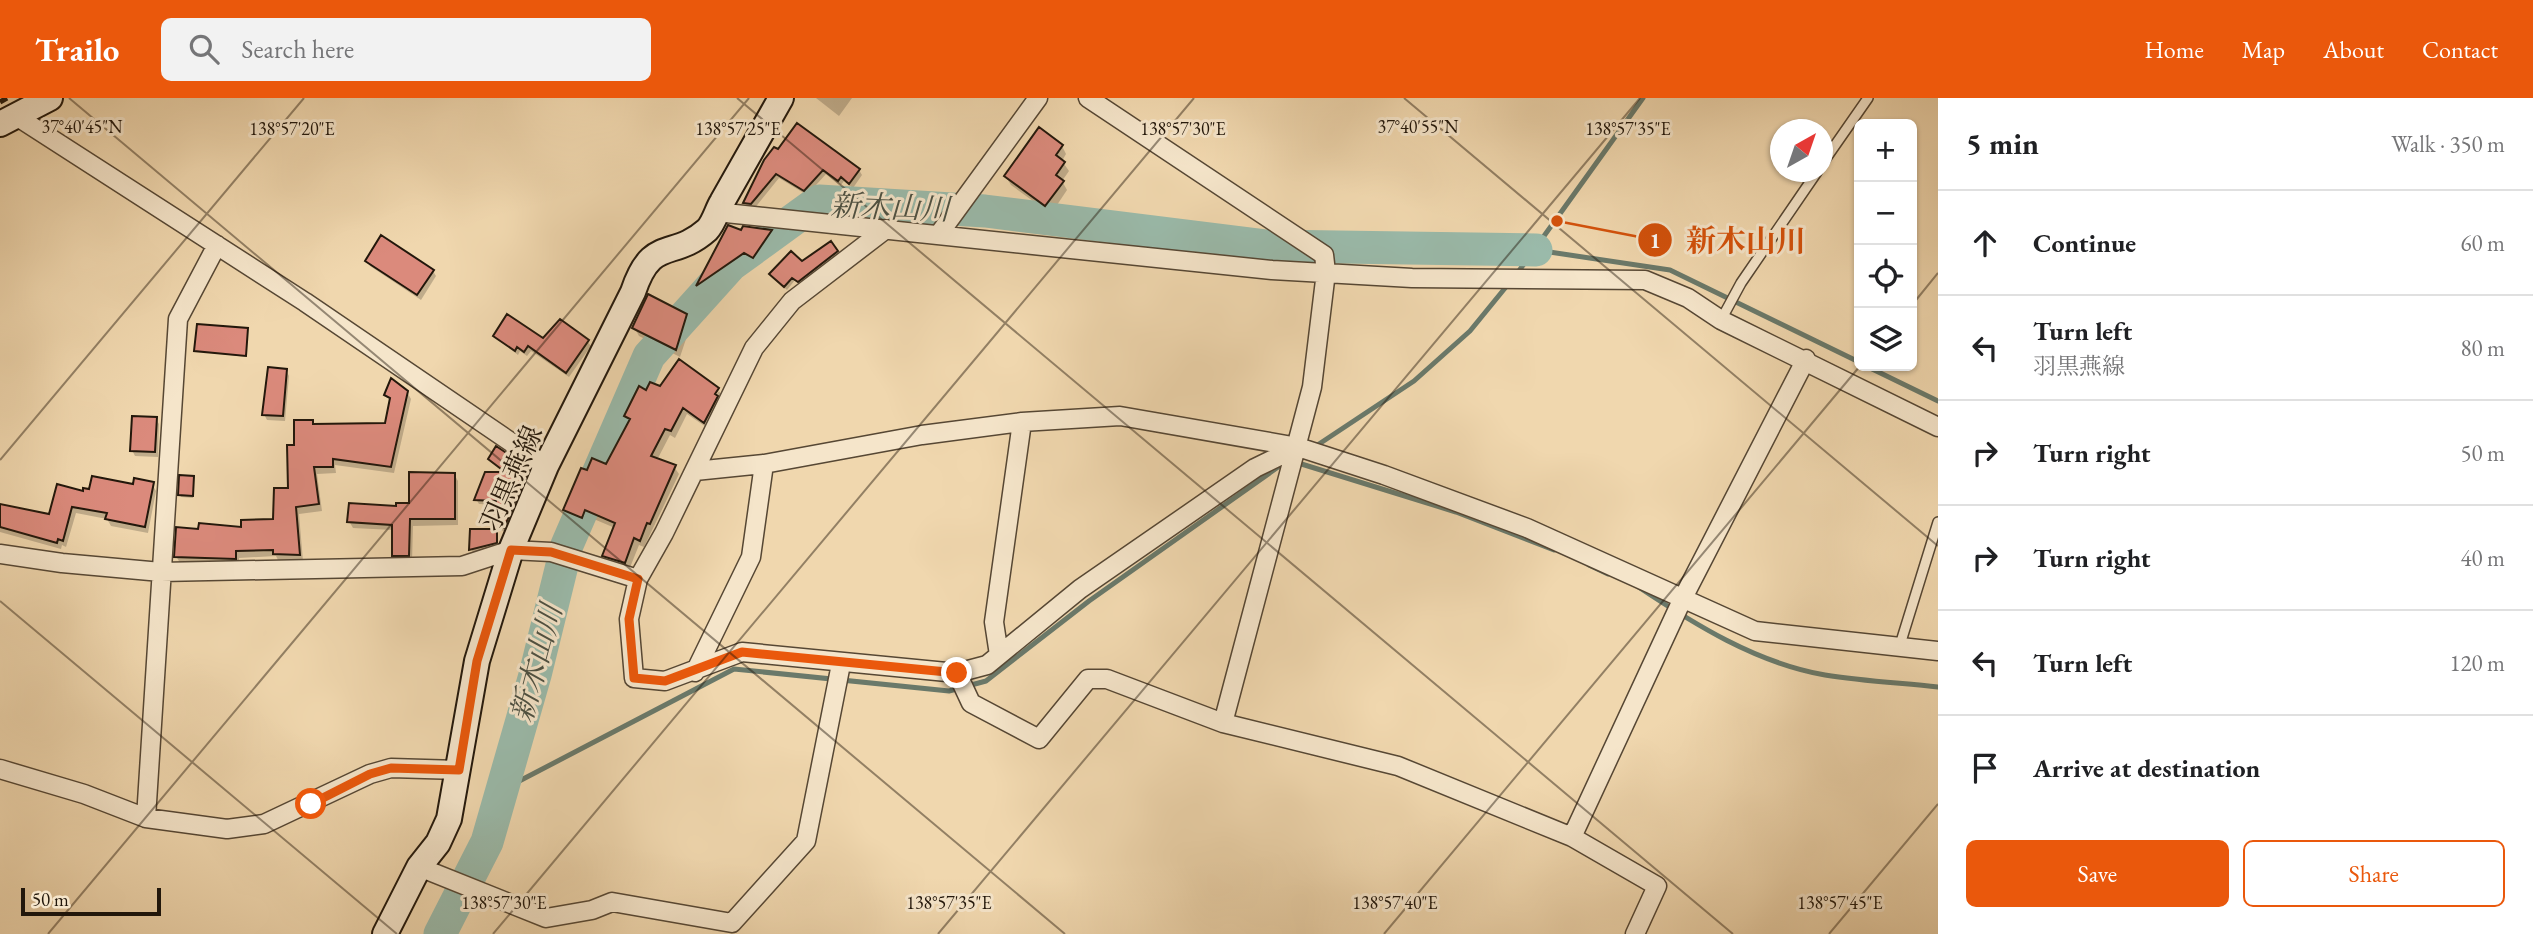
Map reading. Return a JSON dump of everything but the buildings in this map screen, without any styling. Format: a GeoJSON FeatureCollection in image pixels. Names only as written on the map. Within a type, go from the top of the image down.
{"type":"FeatureCollection","features":[{"type":"Feature","properties":{"kind":"main road"},"geometry":{"type":"LineString","coordinates":[[8,120],[50,98]]}},
{"type":"Feature","properties":{"kind":"main road","name":"羽黒燕線"},"geometry":{"type":"LineString","coordinates":[[386,934],[419,867],[438,843],[449,819],[477,661],[511,550],[546,466],[647,262],[663,249],[685,245],[710,228],[716,212],[781,98]]}},
{"type":"Feature","properties":{"kind":"street"},"geometry":{"type":"LineString","coordinates":[[939,234],[1038,98]]}},
{"type":"Feature","properties":{"kind":"street"},"geometry":{"type":"LineString","coordinates":[[1088,98],[1324,256],[1325,272],[1312,387],[1298,447],[1261,571],[1257,604],[1223,723]]}},
{"type":"Feature","properties":{"kind":"street"},"geometry":{"type":"LineString","coordinates":[[8,120],[217,245],[546,466]]}},
{"type":"Feature","properties":{"kind":"street"},"geometry":{"type":"LineString","coordinates":[[716,212],[1272,270],[1412,278],[1645,280],[1688,298],[1721,320],[1806,359],[1938,428]]}},
{"type":"Feature","properties":{"kind":"street"},"geometry":{"type":"LineString","coordinates":[[886,229],[792,301],[768,329],[749,358],[695,471],[638,579],[629,619],[634,678],[665,681],[695,672],[742,652],[813,657],[841,664],[957,673],[987,665],[1080,589],[1255,468],[1298,447]]}},
{"type":"Feature","properties":{"kind":"street"},"geometry":{"type":"LineString","coordinates":[[146,818],[178,319],[217,245]]}},
{"type":"Feature","properties":{"kind":"street"},"geometry":{"type":"LineString","coordinates":[[1573,837],[1683,598],[1806,359]]}},
{"type":"Feature","properties":{"kind":"street"},"geometry":{"type":"LineString","coordinates":[[695,471],[764,464],[922,435],[1022,422],[1120,416],[1298,447],[1384,475],[1527,528],[1755,631],[1938,651]]}},
{"type":"Feature","properties":{"kind":"street"},"geometry":{"type":"LineString","coordinates":[[999,655],[994,622],[1022,422]]}},
{"type":"Feature","properties":{"kind":"street"},"geometry":{"type":"LineString","coordinates":[[695,672],[751,557],[764,464]]}},
{"type":"Feature","properties":{"kind":"street"},"geometry":{"type":"LineString","coordinates":[[0,554],[161,572],[462,566],[511,550],[551,552],[638,579]]}},
{"type":"Feature","properties":{"kind":"street"},"geometry":{"type":"LineString","coordinates":[[419,867],[546,918],[592,910],[612,902],[732,923],[806,842],[841,664]]}},
{"type":"Feature","properties":{"kind":"street"},"geometry":{"type":"LineString","coordinates":[[957,673],[971,703],[1039,739],[1088,679],[1107,679],[1223,723],[1398,766],[1573,837],[1657,886],[1635,934]]}},
{"type":"Feature","properties":{"kind":"street"},"geometry":{"type":"LineString","coordinates":[[0,769],[84,794],[146,818],[227,829],[264,824],[370,774],[391,768],[459,770]]}},
{"type":"Feature","properties":{"kind":"lane"},"geometry":{"type":"LineString","coordinates":[[1833,148],[1868,98]]}},
{"type":"Feature","properties":{"kind":"lane"},"geometry":{"type":"LineString","coordinates":[[1721,320],[1741,283],[1811,182]]}},
{"type":"Feature","properties":{"kind":"lane"},"geometry":{"type":"LineString","coordinates":[[1899,648],[1938,522]]}},
{"type":"Feature","properties":{"kind":"waterway","name":"新木山川"},"geometry":{"type":"LineString","coordinates":[[1516,275],[1643,98]]}},
{"type":"Feature","properties":{"kind":"waterway","name":"新木山川"},"geometry":{"type":"LineString","coordinates":[[440,934],[487,842],[535,675],[567,545],[649,356],[731,265],[819,201],[985,211],[1267,246],[1536,250]]}},
{"type":"Feature","properties":{"kind":"waterway"},"geometry":{"type":"LineString","coordinates":[[1536,250],[1670,270],[1854,360]]}},
{"type":"Feature","properties":{"kind":"waterway"},"geometry":{"type":"LineString","coordinates":[[1313,448],[1414,381],[1470,331],[1510,282]]}},
{"type":"Feature","properties":{"kind":"waterway"},"geometry":{"type":"LineString","coordinates":[[1876,371],[1938,401]]}},
{"type":"Feature","properties":{"kind":"waterway"},"geometry":{"type":"LineString","coordinates":[[504,789],[734,669],[949,691],[986,681],[1089,601],[1288,460]]}},
{"type":"Feature","properties":{"kind":"waterway"},"geometry":{"type":"LineString","coordinates":[[1295,462],[1456,512],[1554,550]]}},
{"type":"Feature","properties":{"kind":"waterway"},"geometry":{"type":"LineString","coordinates":[[1589,565],[1608,574]]}},
{"type":"Feature","properties":{"kind":"waterway"},"geometry":{"type":"LineString","coordinates":[[1637,586],[1703,628],[1750,652],[1775,661],[1825,675],[1938,687]]}},
{"type":"Feature","properties":{"kind":"railway"},"geometry":{"type":"LineString","coordinates":[[0,102],[7,98]]}},
{"type":"Feature","properties":{"kind":"place","name":"新木山川"},"geometry":{"type":"Point","coordinates":[1557,221]}},
{"type":"Feature","properties":{"kind":"route"},"geometry":{"type":"LineString","coordinates":[[311,804],[370,774],[391,768],[405,766],[459,770],[477,661],[493,601],[511,550],[551,552],[638,579],[629,619],[634,678],[665,681],[695,672],[742,652],[813,657],[841,664],[957,673]]}}]}
